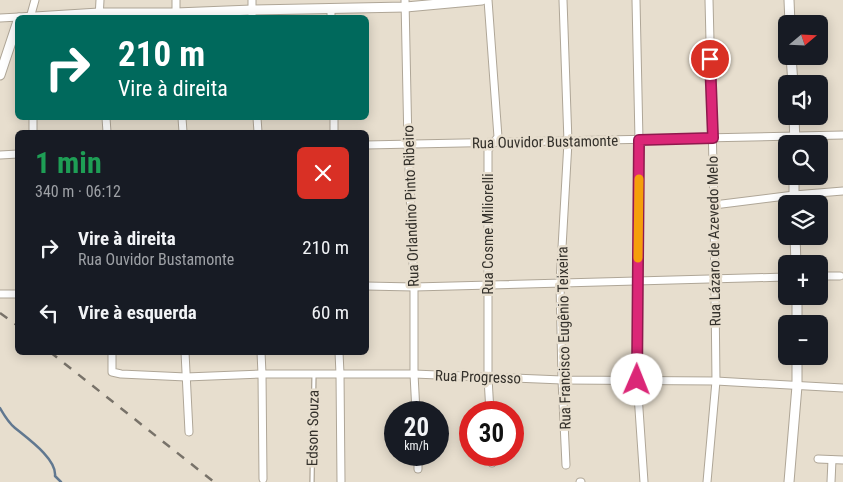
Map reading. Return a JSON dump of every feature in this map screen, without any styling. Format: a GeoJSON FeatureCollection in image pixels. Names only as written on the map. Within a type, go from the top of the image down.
{"type":"FeatureCollection","features":[{"type":"Feature","properties":{"kind":"street"},"geometry":{"type":"LineString","coordinates":[[31,15],[35,0]]}},
{"type":"Feature","properties":{"kind":"street"},"geometry":{"type":"LineString","coordinates":[[100,0],[99,15],[176,15],[252,9],[331,13],[405,4],[482,0]]}},
{"type":"Feature","properties":{"kind":"street"},"geometry":{"type":"LineString","coordinates":[[176,0],[176,15]]}},
{"type":"Feature","properties":{"kind":"street","name":"Rua Cosme Miliorelli"},"geometry":{"type":"LineString","coordinates":[[488,0],[498,137],[488,150],[489,401]]}},
{"type":"Feature","properties":{"kind":"street","name":"Rua Francisco Eugênio Teixeira"},"geometry":{"type":"LineString","coordinates":[[563,0],[568,142],[560,283],[566,465]]}},
{"type":"Feature","properties":{"kind":"street"},"geometry":{"type":"LineString","coordinates":[[636,0],[639,140],[637,380],[644,482]]}},
{"type":"Feature","properties":{"kind":"street","name":"Rua Lázaro de Azevedo Melo"},"geometry":{"type":"LineString","coordinates":[[706,482],[716,381],[709,0]]}},
{"type":"Feature","properties":{"kind":"street"},"geometry":{"type":"LineString","coordinates":[[788,0],[789,15]]}},
{"type":"Feature","properties":{"kind":"street","name":"Rua Orlandino Pinto Ribeiro"},"geometry":{"type":"LineString","coordinates":[[405,4],[414,287],[415,401]]}},
{"type":"Feature","properties":{"kind":"street"},"geometry":{"type":"LineString","coordinates":[[0,18],[15,17]]}},
{"type":"Feature","properties":{"kind":"street"},"geometry":{"type":"LineString","coordinates":[[0,75],[15,30]]}},
{"type":"Feature","properties":{"kind":"street","name":"Rua Ouvidor Bustamonte"},"geometry":{"type":"LineString","coordinates":[[828,137],[843,135]]}},
{"type":"Feature","properties":{"kind":"street","name":"Rua Ouvidor Bustamonte"},"geometry":{"type":"LineString","coordinates":[[369,145],[713,138],[778,140]]}},
{"type":"Feature","properties":{"kind":"street"},"geometry":{"type":"LineString","coordinates":[[0,155],[15,154]]}},
{"type":"Feature","properties":{"kind":"street"},"geometry":{"type":"LineString","coordinates":[[818,195],[843,191]]}},
{"type":"Feature","properties":{"kind":"street"},"geometry":{"type":"LineString","coordinates":[[714,205],[778,200]]}},
{"type":"Feature","properties":{"kind":"street"},"geometry":{"type":"LineString","coordinates":[[828,276],[840,276]]}},
{"type":"Feature","properties":{"kind":"street"},"geometry":{"type":"LineString","coordinates":[[369,286],[414,287],[778,278]]}},
{"type":"Feature","properties":{"kind":"street"},"geometry":{"type":"LineString","coordinates":[[0,294],[15,294]]}},
{"type":"Feature","properties":{"kind":"street","name":"Rua Progresso"},"geometry":{"type":"LineString","coordinates":[[112,355],[112,372],[186,377],[262,374],[414,374],[562,380],[716,381],[843,388]]}},
{"type":"Feature","properties":{"kind":"street"},"geometry":{"type":"LineString","coordinates":[[185,355],[189,432]]}},
{"type":"Feature","properties":{"kind":"street"},"geometry":{"type":"LineString","coordinates":[[261,355],[263,479]]}},
{"type":"Feature","properties":{"kind":"street"},"geometry":{"type":"LineString","coordinates":[[339,355],[340,482]]}},
{"type":"Feature","properties":{"kind":"street"},"geometry":{"type":"LineString","coordinates":[[789,482],[797,365]]}},
{"type":"Feature","properties":{"kind":"street"},"geometry":{"type":"LineString","coordinates":[[818,459],[843,460]]}},
{"type":"Feature","properties":{"kind":"street"},"geometry":{"type":"LineString","coordinates":[[832,460],[832,482]]}},
{"type":"Feature","properties":{"kind":"lane","name":"Edson Souza"},"geometry":{"type":"LineString","coordinates":[[312,482],[314,374]]}},
{"type":"Feature","properties":{"kind":"waterway"},"geometry":{"type":"LineString","coordinates":[[0,408],[13,426],[46,456],[54,469],[55,476],[61,482]]}},
{"type":"Feature","properties":{"kind":"railway"},"geometry":{"type":"LineString","coordinates":[[0,313],[15,324]]}},
{"type":"Feature","properties":{"kind":"railway"},"geometry":{"type":"LineString","coordinates":[[54,355],[214,482]]}},
{"type":"Feature","properties":{"kind":"slow traffic"},"geometry":{"type":"LineString","coordinates":[[638,258],[639,179]]}},
{"type":"Feature","properties":{"kind":"route"},"geometry":{"type":"LineString","coordinates":[[637,380],[639,140],[713,138],[710,59]]}}]}
